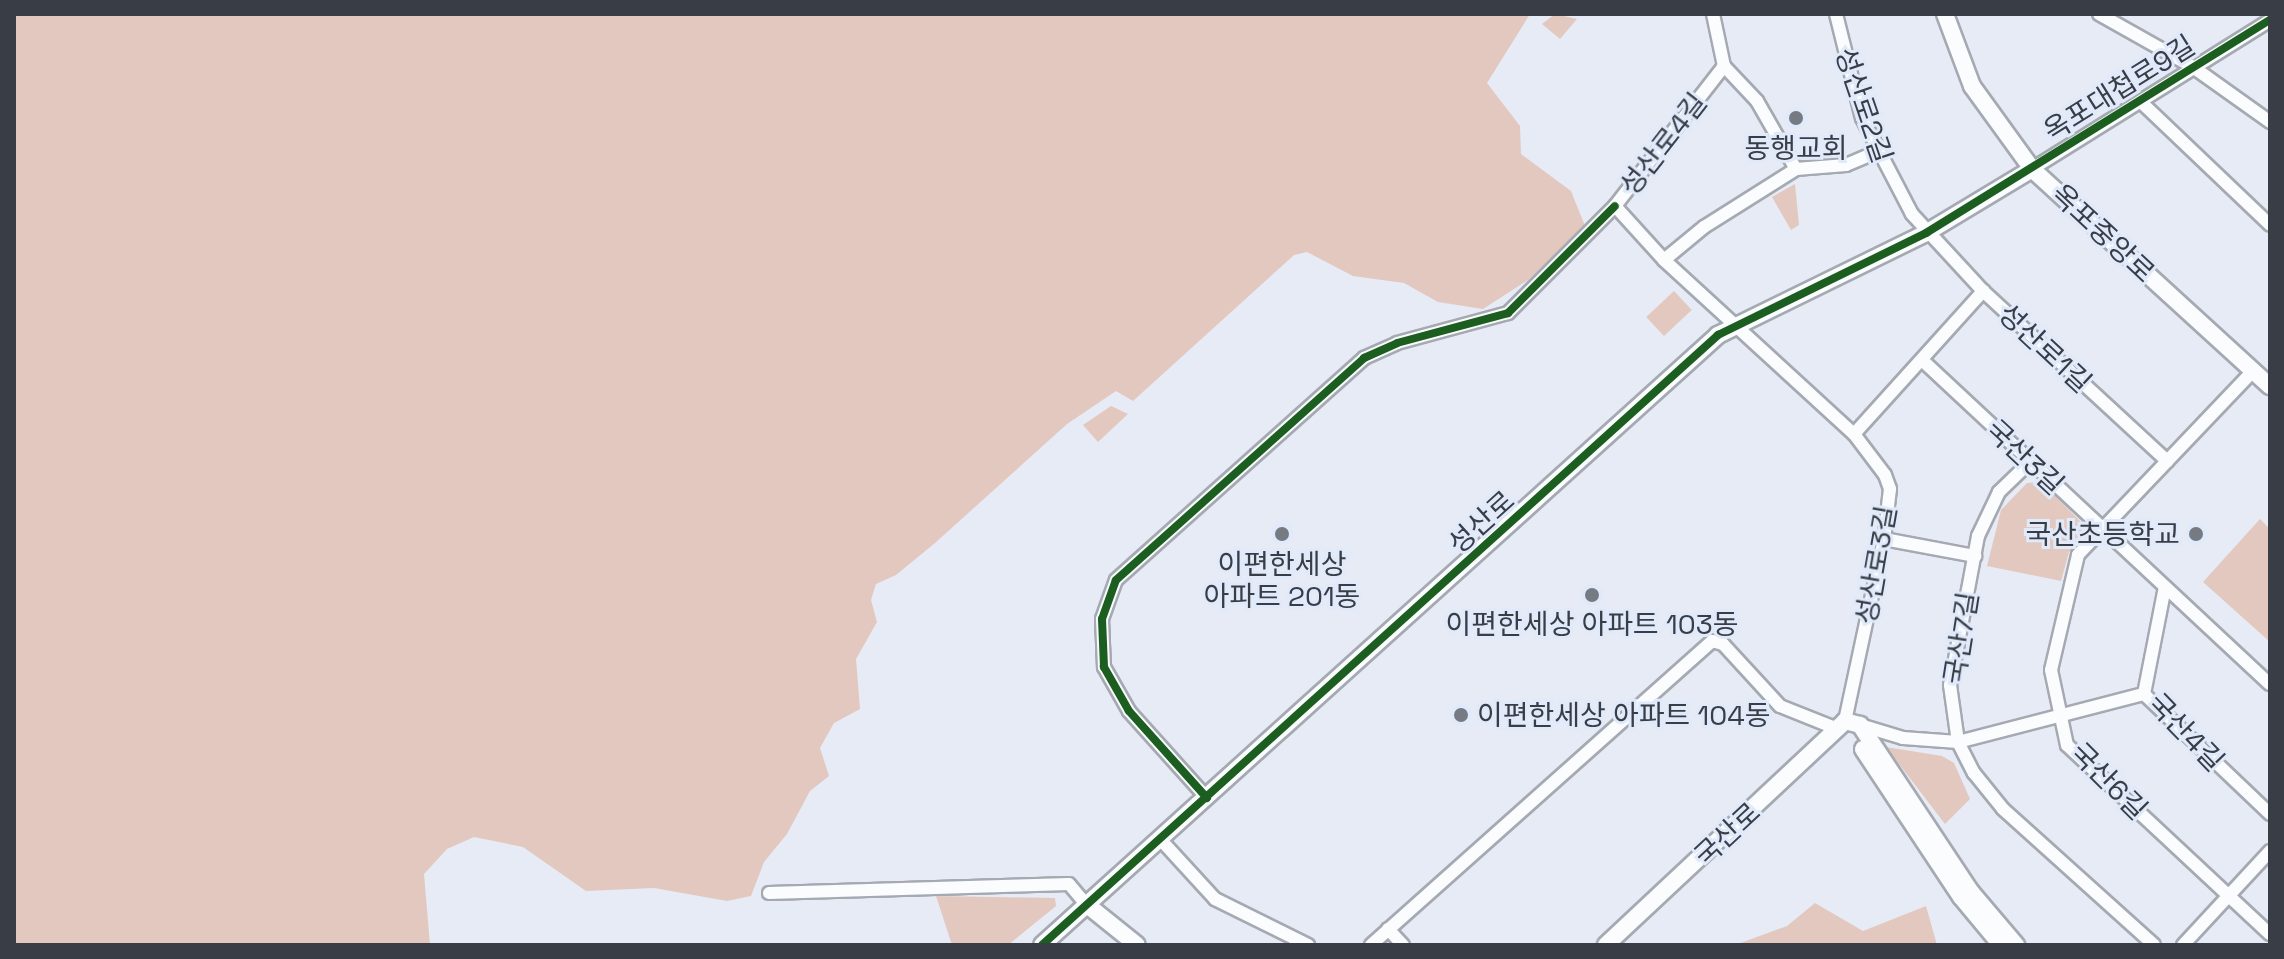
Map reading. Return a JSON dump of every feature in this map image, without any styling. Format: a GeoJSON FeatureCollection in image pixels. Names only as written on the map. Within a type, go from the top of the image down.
{"type":"FeatureCollection","features":[{"type":"Feature","properties":{"kind":"street","name":"성산로4길"},"geometry":{"type":"LineString","coordinates":[[1713,14],[1724,66],[1615,206],[1664,260],[1737,324]]}},
{"type":"Feature","properties":{"kind":"street","name":"성산로2길"},"geometry":{"type":"LineString","coordinates":[[1836,14],[1849,77],[1876,152],[1926,233]]}},
{"type":"Feature","properties":{"kind":"street","name":"옥포중앙로"},"geometry":{"type":"LineString","coordinates":[[1945,14],[1972,86],[2032,169],[2270,386]]}},
{"type":"Feature","properties":{"kind":"street"},"geometry":{"type":"LineString","coordinates":[[2099,14],[2193,67],[2270,122]]}},
{"type":"Feature","properties":{"kind":"street","name":"옥포대첩로9길"},"geometry":{"type":"LineString","coordinates":[[2032,169],[2270,20]]}},
{"type":"Feature","properties":{"kind":"street"},"geometry":{"type":"LineString","coordinates":[[1724,66],[1757,101],[1796,169]]}},
{"type":"Feature","properties":{"kind":"street"},"geometry":{"type":"LineString","coordinates":[[2141,102],[2270,225]]}},
{"type":"Feature","properties":{"kind":"street"},"geometry":{"type":"LineString","coordinates":[[1664,260],[1704,227],[1796,169],[1846,165],[1876,152]]}},
{"type":"Feature","properties":{"kind":"street","name":"성산로"},"geometry":{"type":"LineString","coordinates":[[1042,945],[1494,541],[1678,367],[1737,324],[1926,233],[2032,169]]}},
{"type":"Feature","properties":{"kind":"street"},"geometry":{"type":"LineString","coordinates":[[1207,798],[1129,711],[1104,667],[1102,619],[1116,580],[1364,358],[1397,343],[1508,313],[1615,206]]}},
{"type":"Feature","properties":{"kind":"street","name":"성산로1길"},"geometry":{"type":"LineString","coordinates":[[1926,233],[1983,291],[2167,461]]}},
{"type":"Feature","properties":{"kind":"street"},"geometry":{"type":"LineString","coordinates":[[1854,434],[1983,291]]}},
{"type":"Feature","properties":{"kind":"street","name":"성산로3길"},"geometry":{"type":"LineString","coordinates":[[1737,324],[1878,459],[1890,489],[1884,539],[1847,725]]}},
{"type":"Feature","properties":{"kind":"street","name":"국산3길"},"geometry":{"type":"LineString","coordinates":[[1922,360],[2270,684]]}},
{"type":"Feature","properties":{"kind":"street","name":"국산6길"},"geometry":{"type":"LineString","coordinates":[[2253,371],[2078,555],[2051,670],[2067,745],[2270,934]]}},
{"type":"Feature","properties":{"kind":"street","name":"국산7길"},"geometry":{"type":"LineString","coordinates":[[2031,461],[1987,509],[1950,685],[1958,742],[1974,773],[2003,809],[2154,945]]}},
{"type":"Feature","properties":{"kind":"street"},"geometry":{"type":"LineString","coordinates":[[1884,539],[1975,556]]}},
{"type":"Feature","properties":{"kind":"street","name":"국산4길"},"geometry":{"type":"LineString","coordinates":[[2165,587],[2144,694],[2270,814]]}},
{"type":"Feature","properties":{"kind":"street"},"geometry":{"type":"LineString","coordinates":[[1371,945],[1712,641],[1723,644],[1780,706],[1903,738],[1958,742],[2144,694]]}},
{"type":"Feature","properties":{"kind":"street"},"geometry":{"type":"LineString","coordinates":[[1847,725],[1961,897],[2001,945]]}},
{"type":"Feature","properties":{"kind":"street"},"geometry":{"type":"LineString","coordinates":[[1847,725],[1971,892],[2016,945]]}},
{"type":"Feature","properties":{"kind":"street","name":"국산로"},"geometry":{"type":"LineString","coordinates":[[1606,945],[1847,725]]}},
{"type":"Feature","properties":{"kind":"street"},"geometry":{"type":"LineString","coordinates":[[1161,840],[1215,899],[1308,945]]}},
{"type":"Feature","properties":{"kind":"street"},"geometry":{"type":"LineString","coordinates":[[2183,945],[2270,851]]}},
{"type":"Feature","properties":{"kind":"street"},"geometry":{"type":"LineString","coordinates":[[769,893],[1069,884],[1086,904],[1137,945]]}},
{"type":"Feature","properties":{"kind":"street"},"geometry":{"type":"LineString","coordinates":[[1388,929],[1403,945]]}},
{"type":"Feature","properties":{"kind":"shaded area"},"geometry":{"type":"Polygon","coordinates":[[[14,14],[1530,14],[1487,83],[1520,126],[1521,154],[1571,191],[1585,226],[1528,280],[1483,309],[1438,302],[1404,283],[1353,276],[1307,252],[1294,255],[1133,401],[1116,391],[1067,424],[935,543],[896,575],[876,584],[871,600],[877,622],[856,659],[860,709],[834,723],[820,748],[829,776],[810,791],[787,834],[764,862],[751,896],[727,901],[654,888],[586,891],[523,847],[474,837],[447,849],[424,874],[430,945],[14,945],[14,14]]]}},
{"type":"Feature","properties":{"kind":"shaded area"},"geometry":{"type":"Polygon","coordinates":[[[1555,14],[1577,19],[1560,39],[1542,24],[1555,14]]]}},
{"type":"Feature","properties":{"kind":"shaded area"},"geometry":{"type":"Polygon","coordinates":[[[1795,184],[1799,225],[1791,230],[1772,197],[1795,184]]]}},
{"type":"Feature","properties":{"kind":"shaded area"},"geometry":{"type":"Polygon","coordinates":[[[1674,291],[1692,310],[1664,336],[1646,317],[1674,291]]]}},
{"type":"Feature","properties":{"kind":"shaded area"},"geometry":{"type":"Polygon","coordinates":[[[1111,406],[1128,414],[1098,442],[1083,425],[1111,406]]]}},
{"type":"Feature","properties":{"kind":"shaded area"},"geometry":{"type":"Polygon","coordinates":[[[2041,482],[2082,523],[2082,537],[2069,552],[2061,581],[1987,566],[2001,510],[2027,483],[2041,482]]]}},
{"type":"Feature","properties":{"kind":"shaded area"},"geometry":{"type":"Polygon","coordinates":[[[2260,519],[2270,529],[2270,642],[2203,582],[2260,519]]]}},
{"type":"Feature","properties":{"kind":"shaded area"},"geometry":{"type":"Polygon","coordinates":[[[1886,747],[1942,756],[1954,763],[1970,799],[1945,824],[1886,747]]]}},
{"type":"Feature","properties":{"kind":"shaded area"},"geometry":{"type":"Polygon","coordinates":[[[936,896],[1055,898],[1056,906],[1008,945],[952,945],[936,896]]]}},
{"type":"Feature","properties":{"kind":"shaded area"},"geometry":{"type":"Polygon","coordinates":[[[1815,903],[1863,931],[1926,906],[1937,945],[1735,945],[1787,926],[1815,903]]]}},
{"type":"Feature","properties":{"kind":"cycle path"},"geometry":{"type":"LineString","coordinates":[[1042,945],[1718,335],[1926,233],[2270,20]]}},
{"type":"Feature","properties":{"kind":"cycle path"},"geometry":{"type":"LineString","coordinates":[[1207,798],[1129,711],[1104,667],[1102,619],[1116,580],[1364,358],[1397,343],[1508,313],[1615,206]]}},
{"type":"Feature","properties":{"kind":"place","name":"동행교회"},"geometry":{"type":"Point","coordinates":[1796,118]}},
{"type":"Feature","properties":{"kind":"place","name":"이편한세상 아파트 201동"},"geometry":{"type":"Point","coordinates":[1282,534]}},
{"type":"Feature","properties":{"kind":"place","name":"국산초등학교"},"geometry":{"type":"Point","coordinates":[2196,534]}},
{"type":"Feature","properties":{"kind":"place","name":"이편한세상 아파트 103동"},"geometry":{"type":"Point","coordinates":[1592,595]}},
{"type":"Feature","properties":{"kind":"place","name":"이편한세상 아파트 104동"},"geometry":{"type":"Point","coordinates":[1461,715]}}]}
